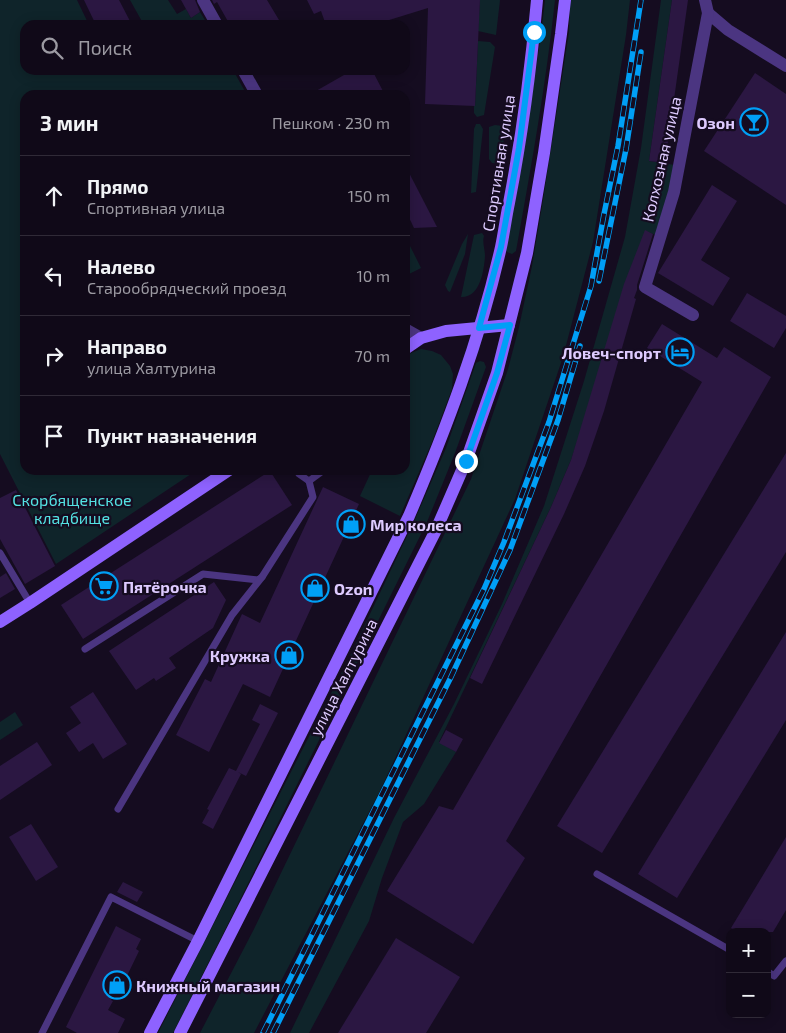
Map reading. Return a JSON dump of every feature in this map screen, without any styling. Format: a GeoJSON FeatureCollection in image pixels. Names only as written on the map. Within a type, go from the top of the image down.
{"type":"FeatureCollection","features":[{"type":"Feature","properties":{"kind":"main road","name":"Спортивная улица"},"geometry":{"type":"LineString","coordinates":[[479,328],[501,247],[519,148],[537,0]]}},
{"type":"Feature","properties":{"kind":"main road"},"geometry":{"type":"LineString","coordinates":[[410,346],[421,338],[446,331],[510,325],[527,253],[565,0]]}},
{"type":"Feature","properties":{"kind":"main road","name":"улица Халтурина"},"geometry":{"type":"LineString","coordinates":[[180,1033],[436,530],[466,461],[497,373],[510,325]]}},
{"type":"Feature","properties":{"kind":"main road","name":"улица Халтурина"},"geometry":{"type":"LineString","coordinates":[[150,1033],[198,941],[409,516],[437,451],[479,328]]}},
{"type":"Feature","properties":{"kind":"main road"},"geometry":{"type":"LineString","coordinates":[[0,622],[222,475]]}},
{"type":"Feature","properties":{"kind":"street"},"geometry":{"type":"LineString","coordinates":[[203,0],[214,20]]}},
{"type":"Feature","properties":{"kind":"street","name":"Колхозная улица"},"geometry":{"type":"LineString","coordinates":[[693,315],[645,287],[674,192],[708,13],[705,0]]}},
{"type":"Feature","properties":{"kind":"street"},"geometry":{"type":"LineString","coordinates":[[708,13],[728,30],[786,66]]}},
{"type":"Feature","properties":{"kind":"street"},"geometry":{"type":"LineString","coordinates":[[246,75],[254,90]]}},
{"type":"Feature","properties":{"kind":"street"},"geometry":{"type":"LineString","coordinates":[[410,332],[421,338]]}},
{"type":"Feature","properties":{"kind":"lane"},"geometry":{"type":"LineString","coordinates":[[118,809],[232,614],[262,577],[313,497],[309,481],[300,475]]}},
{"type":"Feature","properties":{"kind":"lane"},"geometry":{"type":"LineString","coordinates":[[309,481],[317,475]]}},
{"type":"Feature","properties":{"kind":"lane"},"geometry":{"type":"LineString","coordinates":[[0,553],[30,603]]}},
{"type":"Feature","properties":{"kind":"lane"},"geometry":{"type":"LineString","coordinates":[[85,649],[203,574],[258,580],[262,577]]}},
{"type":"Feature","properties":{"kind":"lane"},"geometry":{"type":"LineString","coordinates":[[597,874],[726,948]]}},
{"type":"Feature","properties":{"kind":"lane"},"geometry":{"type":"LineString","coordinates":[[42,1033],[111,897],[198,941]]}},
{"type":"Feature","properties":{"kind":"lane"},"geometry":{"type":"LineString","coordinates":[[769,973],[774,976],[786,961]]}},
{"type":"Feature","properties":{"kind":"green space","name":"Скорбященское кладбище"},"geometry":{"type":"Polygon","coordinates":[[[0,0],[77,0],[87,20],[20,20],[20,75],[236,75],[244,90],[20,90],[20,475],[190,475],[56,564],[0,454],[0,0]]]}},
{"type":"Feature","properties":{"kind":"green space"},"geometry":{"type":"Polygon","coordinates":[[[130,0],[168,0],[177,14],[186,9],[191,18],[200,12],[205,20],[141,20],[130,0]]]}},
{"type":"Feature","properties":{"kind":"green space"},"geometry":{"type":"Polygon","coordinates":[[[480,0],[500,0],[496,35],[478,31],[480,0]]]}},
{"type":"Feature","properties":{"kind":"green space"},"geometry":{"type":"Polygon","coordinates":[[[545,0],[555,0],[543,94],[516,251],[512,254],[507,252],[504,247],[522,155],[545,0]]]}},
{"type":"Feature","properties":{"kind":"green space"},"geometry":{"type":"Polygon","coordinates":[[[570,0],[630,0],[593,242],[563,357],[515,499],[380,791],[254,1033],[200,1033],[254,929],[471,479],[508,369],[532,266],[569,32],[570,0]]]}},
{"type":"Feature","properties":{"kind":"green space"},"geometry":{"type":"Polygon","coordinates":[[[661,0],[672,0],[649,161],[675,165],[658,236],[646,231],[571,460],[551,507],[439,742],[456,752],[424,804],[403,822],[382,878],[369,921],[309,1033],[290,1033],[394,818],[454,704],[502,604],[544,506],[584,381],[625,237],[641,148],[661,0]]]}},
{"type":"Feature","properties":{"kind":"green space"},"geometry":{"type":"Polygon","coordinates":[[[478,41],[490,42],[495,47],[484,115],[477,117],[474,113],[474,106],[478,41]]]}},
{"type":"Feature","properties":{"kind":"green space"},"geometry":{"type":"Polygon","coordinates":[[[476,124],[480,124],[483,129],[476,192],[471,193],[474,129],[476,124]]]}},
{"type":"Feature","properties":{"kind":"green space"},"geometry":{"type":"Polygon","coordinates":[[[495,125],[503,126],[504,159],[502,164],[492,163],[489,159],[489,127],[495,125]]]}},
{"type":"Feature","properties":{"kind":"green space"},"geometry":{"type":"Polygon","coordinates":[[[482,233],[484,236],[485,256],[482,276],[473,293],[461,297],[474,235],[482,233]]]}},
{"type":"Feature","properties":{"kind":"green space"},"geometry":{"type":"Polygon","coordinates":[[[468,234],[465,254],[450,292],[445,285],[468,234]]]}},
{"type":"Feature","properties":{"kind":"green space"},"geometry":{"type":"Polygon","coordinates":[[[410,246],[421,268],[410,274],[410,246]]]}},
{"type":"Feature","properties":{"kind":"green space"},"geometry":{"type":"Polygon","coordinates":[[[421,349],[441,355],[450,366],[453,374],[452,389],[432,442],[400,516],[360,496],[370,475],[410,475],[411,353],[421,349]]]}},
{"type":"Feature","properties":{"kind":"green space"},"geometry":{"type":"Polygon","coordinates":[[[484,362],[486,367],[455,453],[427,522],[173,1033],[158,1033],[350,656],[416,517],[446,448],[476,363],[484,362]]]}},
{"type":"Feature","properties":{"kind":"green space"},"geometry":{"type":"Polygon","coordinates":[[[15,712],[23,725],[0,740],[0,722],[15,712]]]}},
{"type":"Feature","properties":{"kind":"building"},"geometry":{"type":"Polygon","coordinates":[[[84,0],[119,0],[129,20],[94,20],[84,0]]]}},
{"type":"Feature","properties":{"kind":"building"},"geometry":{"type":"Polygon","coordinates":[[[181,0],[195,0],[200,12],[191,18],[181,0]]]}},
{"type":"Feature","properties":{"kind":"building"},"geometry":{"type":"Polygon","coordinates":[[[212,0],[267,0],[279,20],[227,20],[217,2],[214,4],[212,0]]]}},
{"type":"Feature","properties":{"kind":"building"},"geometry":{"type":"Polygon","coordinates":[[[307,0],[480,0],[475,106],[425,104],[428,8],[389,20],[324,20],[321,11],[314,14],[307,0]]]}},
{"type":"Feature","properties":{"kind":"building"},"geometry":{"type":"Polygon","coordinates":[[[672,0],[688,0],[665,163],[649,161],[672,0]]]}},
{"type":"Feature","properties":{"kind":"building","name":"Озон"},"geometry":{"type":"Polygon","coordinates":[[[755,73],[786,94],[786,205],[704,151],[755,73]]]}},
{"type":"Feature","properties":{"kind":"building"},"geometry":{"type":"Polygon","coordinates":[[[344,75],[375,75],[382,90],[318,90],[344,75]]]}},
{"type":"Feature","properties":{"kind":"building"},"geometry":{"type":"Polygon","coordinates":[[[410,175],[437,227],[414,228],[410,220],[410,175]]]}},
{"type":"Feature","properties":{"kind":"building"},"geometry":{"type":"Polygon","coordinates":[[[712,185],[737,201],[701,260],[730,278],[713,306],[658,273],[712,185]]]}},
{"type":"Feature","properties":{"kind":"building"},"geometry":{"type":"Polygon","coordinates":[[[645,230],[653,234],[637,285],[634,298],[636,299],[604,411],[585,466],[564,514],[482,684],[470,678],[551,507],[571,460],[624,284],[645,230]]]}},
{"type":"Feature","properties":{"kind":"building"},"geometry":{"type":"Polygon","coordinates":[[[747,293],[786,316],[786,328],[774,348],[730,321],[747,293]]]}},
{"type":"Feature","properties":{"kind":"building"},"geometry":{"type":"Polygon","coordinates":[[[662,324],[717,358],[724,347],[771,377],[506,841],[525,858],[473,944],[387,891],[439,806],[453,810],[702,382],[647,348],[662,324]]]}},
{"type":"Feature","properties":{"kind":"building"},"geometry":{"type":"Polygon","coordinates":[[[786,453],[786,552],[602,853],[557,826],[786,453]]]}},
{"type":"Feature","properties":{"kind":"building"},"geometry":{"type":"Polygon","coordinates":[[[264,475],[273,475],[292,505],[83,639],[61,605],[264,475]]]}},
{"type":"Feature","properties":{"kind":"building"},"geometry":{"type":"Polygon","coordinates":[[[323,487],[359,504],[270,697],[243,684],[209,752],[176,735],[205,679],[211,682],[242,614],[260,623],[323,487]]]}},
{"type":"Feature","properties":{"kind":"building"},"geometry":{"type":"Polygon","coordinates":[[[16,490],[55,566],[25,584],[0,539],[0,498],[16,490]]]}},
{"type":"Feature","properties":{"kind":"building"},"geometry":{"type":"Polygon","coordinates":[[[6,573],[15,589],[0,598],[0,577],[6,573]]]}},
{"type":"Feature","properties":{"kind":"building"},"geometry":{"type":"Polygon","coordinates":[[[214,582],[226,600],[213,628],[169,658],[176,668],[156,681],[154,678],[136,690],[109,651],[214,582]]]}},
{"type":"Feature","properties":{"kind":"building"},"geometry":{"type":"Polygon","coordinates":[[[786,632],[786,720],[677,898],[638,874],[786,632]]]}},
{"type":"Feature","properties":{"kind":"building"},"geometry":{"type":"Polygon","coordinates":[[[93,692],[127,744],[103,759],[93,743],[79,752],[66,733],[81,723],[70,707],[93,692]]]}},
{"type":"Feature","properties":{"kind":"building"},"geometry":{"type":"Polygon","coordinates":[[[260,704],[278,713],[246,776],[238,772],[241,774],[213,829],[202,823],[209,810],[207,809],[229,768],[236,771],[260,724],[252,720],[260,704]]]}},
{"type":"Feature","properties":{"kind":"building"},"geometry":{"type":"Polygon","coordinates":[[[446,730],[463,739],[456,752],[439,743],[446,730]]]}},
{"type":"Feature","properties":{"kind":"building"},"geometry":{"type":"Polygon","coordinates":[[[37,742],[52,765],[0,800],[0,766],[37,742]]]}},
{"type":"Feature","properties":{"kind":"building"},"geometry":{"type":"Polygon","coordinates":[[[31,824],[58,867],[36,881],[9,837],[31,824]]]}},
{"type":"Feature","properties":{"kind":"building"},"geometry":{"type":"Polygon","coordinates":[[[786,837],[786,910],[773,932],[771,932],[771,928],[731,928],[786,837]]]}},
{"type":"Feature","properties":{"kind":"building"},"geometry":{"type":"Polygon","coordinates":[[[123,882],[143,892],[137,902],[117,892],[123,882]]]}},
{"type":"Feature","properties":{"kind":"building"},"geometry":{"type":"Polygon","coordinates":[[[116,926],[141,939],[136,949],[139,951],[125,980],[121,978],[108,1010],[125,1019],[118,1033],[77,1033],[66,1027],[116,926]]]}},
{"type":"Feature","properties":{"kind":"building"},"geometry":{"type":"Polygon","coordinates":[[[396,938],[460,977],[426,1033],[338,1033],[396,938]]]}},
{"type":"Feature","properties":{"kind":"railway"},"geometry":{"type":"LineString","coordinates":[[263,1033],[484,589],[504,542],[549,422],[591,286],[618,146],[641,0]]}},
{"type":"Feature","properties":{"kind":"railway"},"geometry":{"type":"LineString","coordinates":[[599,281],[626,149],[641,52]]}},
{"type":"Feature","properties":{"kind":"railway"},"geometry":{"type":"LineString","coordinates":[[273,1033],[450,679],[510,550],[558,420],[580,346]]}},
{"type":"Feature","properties":{"kind":"place","name":"Озон"},"geometry":{"type":"Point","coordinates":[754,122]}},
{"type":"Feature","properties":{"kind":"place","name":"Ловеч-спорт"},"geometry":{"type":"Point","coordinates":[680,352]}},
{"type":"Feature","properties":{"kind":"place","name":"Мир колеса"},"geometry":{"type":"Point","coordinates":[351,524]}},
{"type":"Feature","properties":{"kind":"place","name":"Пятёрочка"},"geometry":{"type":"Point","coordinates":[104,586]}},
{"type":"Feature","properties":{"kind":"place","name":"Ozon"},"geometry":{"type":"Point","coordinates":[315,588]}},
{"type":"Feature","properties":{"kind":"place","name":"Кружка"},"geometry":{"type":"Point","coordinates":[289,655]}},
{"type":"Feature","properties":{"kind":"place","name":"Книжный магазин"},"geometry":{"type":"Point","coordinates":[117,985]}},
{"type":"Feature","properties":{"kind":"route"},"geometry":{"type":"LineString","coordinates":[[466,461],[497,373],[510,325],[479,328],[501,247],[519,148],[534,32]]}}]}
